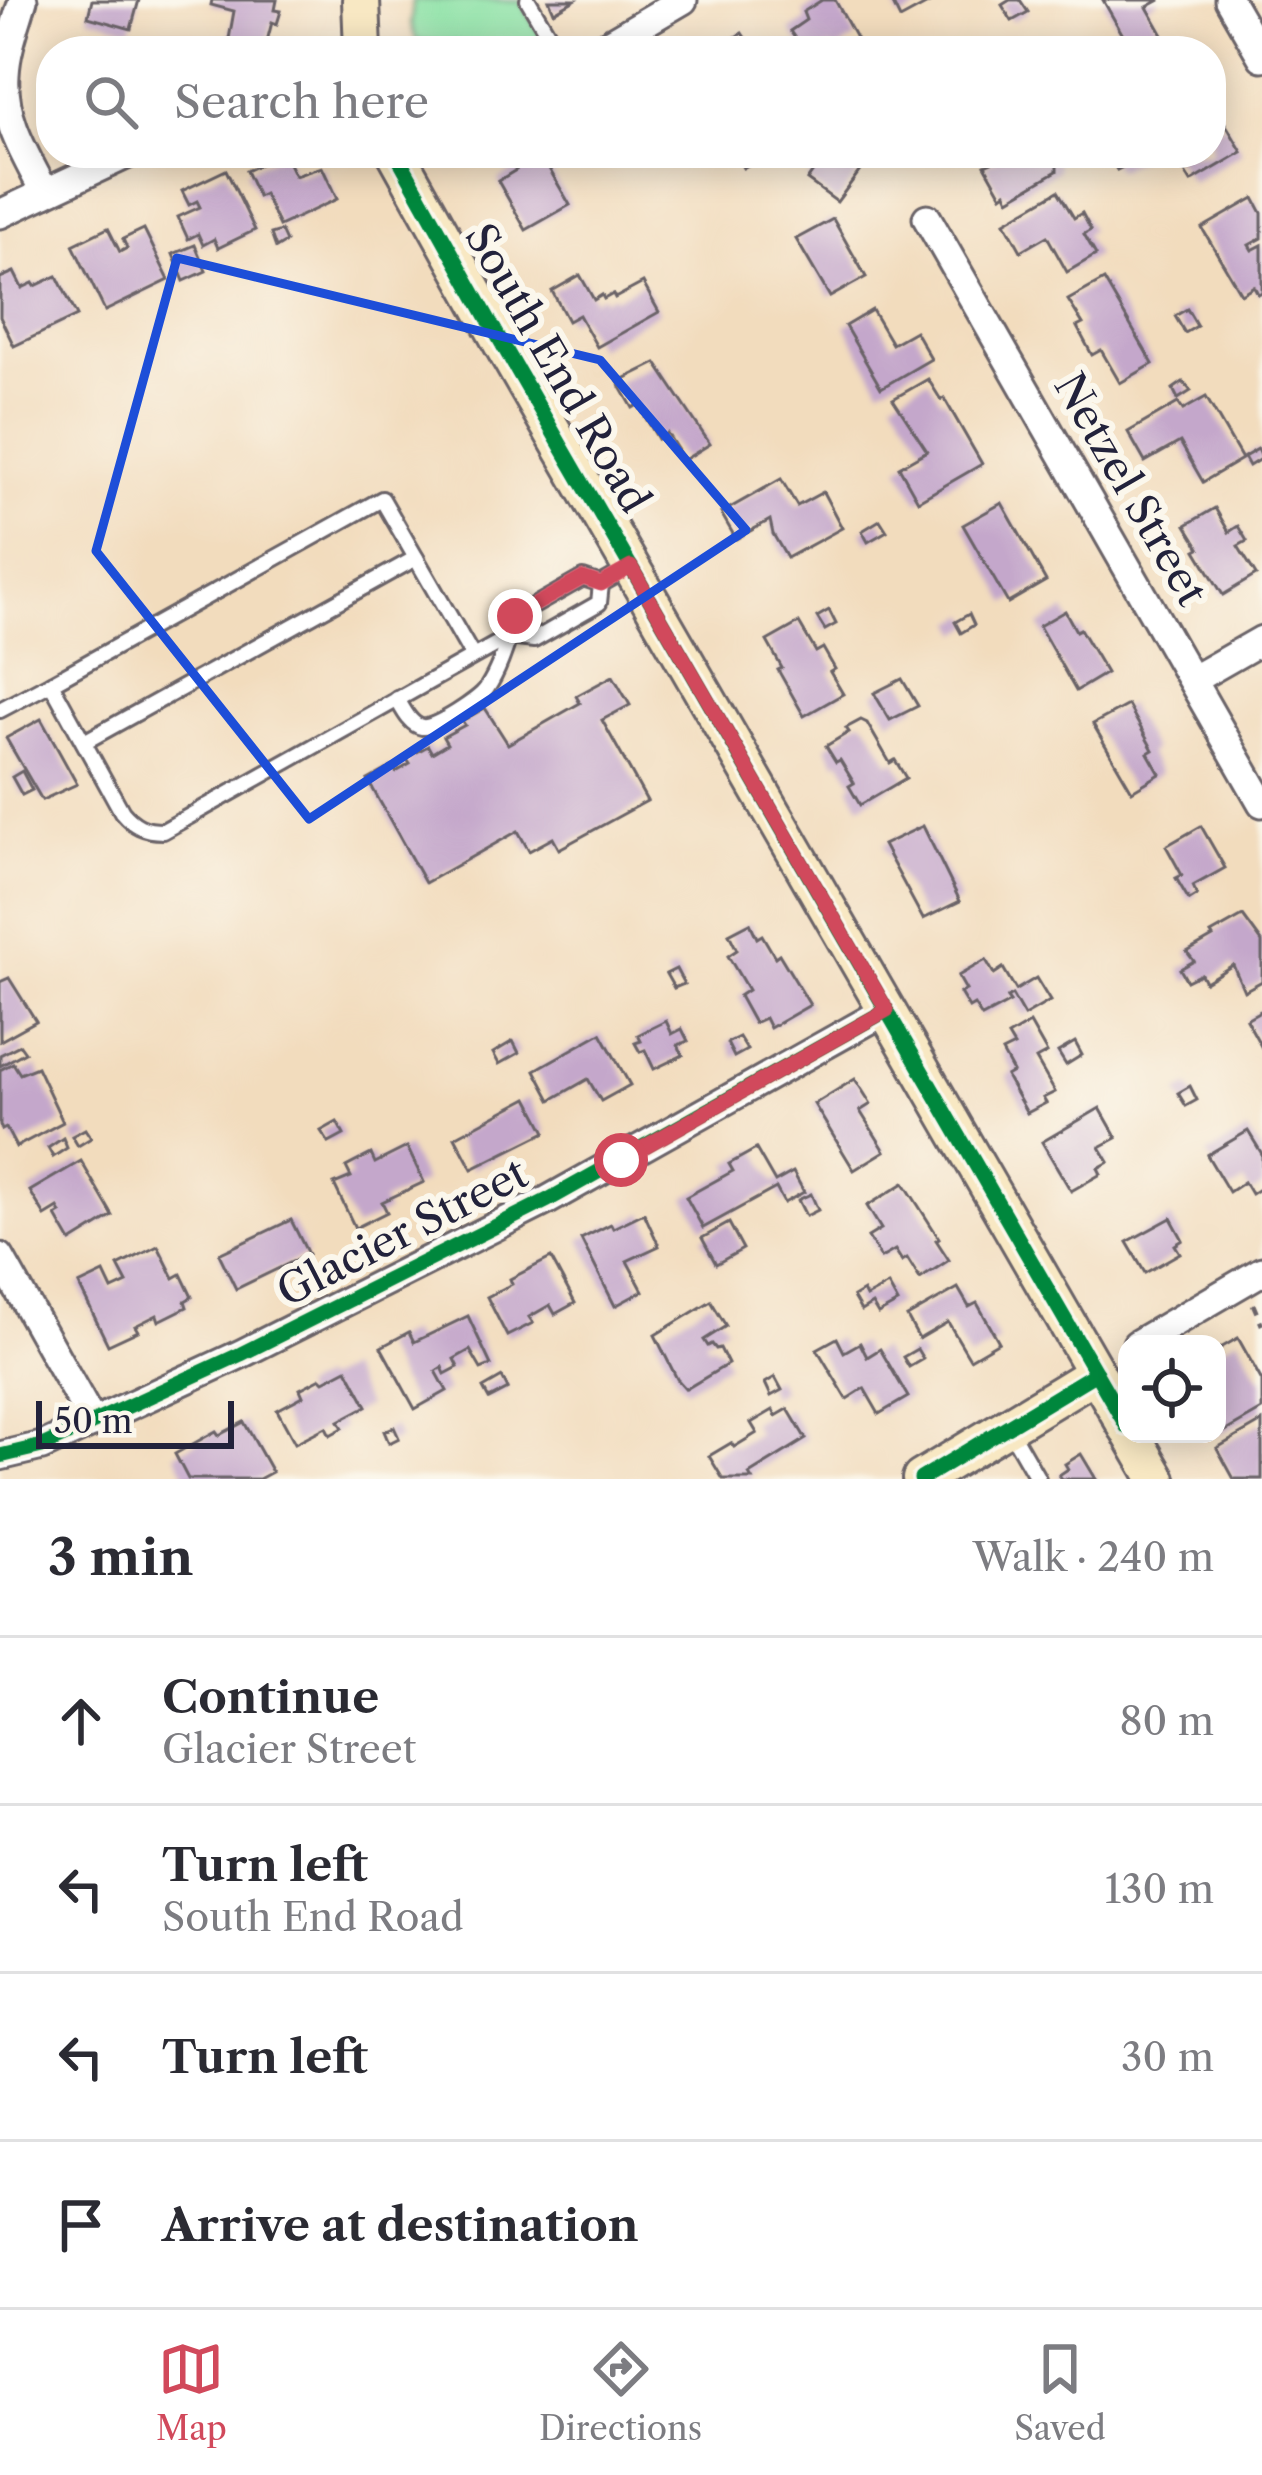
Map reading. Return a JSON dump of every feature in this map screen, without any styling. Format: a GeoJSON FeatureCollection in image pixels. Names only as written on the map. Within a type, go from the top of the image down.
{"type":"FeatureCollection","features":[{"type":"Feature","properties":{"kind":"main road"},"geometry":{"type":"LineString","coordinates":[[361,0],[362,36]]}},
{"type":"Feature","properties":{"kind":"main road","name":"South End Road"},"geometry":{"type":"LineString","coordinates":[[404,168],[616,575],[887,1010],[1118,1412]]}},
{"type":"Feature","properties":{"kind":"main road"},"geometry":{"type":"LineString","coordinates":[[921,1479],[1096,1373]]}},
{"type":"Feature","properties":{"kind":"main road","name":"South End Road"},"geometry":{"type":"LineString","coordinates":[[1136,1443],[1157,1479]]}},
{"type":"Feature","properties":{"kind":"street"},"geometry":{"type":"LineString","coordinates":[[23,0],[4,73],[6,110],[45,193]]}},
{"type":"Feature","properties":{"kind":"street"},"geometry":{"type":"LineString","coordinates":[[621,36],[682,0]]}},
{"type":"Feature","properties":{"kind":"street"},"geometry":{"type":"LineString","coordinates":[[1229,0],[1262,57]]}},
{"type":"Feature","properties":{"kind":"street"},"geometry":{"type":"LineString","coordinates":[[0,214],[98,168]]}},
{"type":"Feature","properties":{"kind":"street","name":"Netzel Street"},"geometry":{"type":"LineString","coordinates":[[927,218],[1262,803]]}},
{"type":"Feature","properties":{"kind":"street"},"geometry":{"type":"LineString","coordinates":[[1192,680],[1262,640]]}},
{"type":"Feature","properties":{"kind":"street","name":"Glacier Street"},"geometry":{"type":"LineString","coordinates":[[0,1456],[42,1446],[241,1354],[548,1200],[887,1010]]}},
{"type":"Feature","properties":{"kind":"street"},"geometry":{"type":"LineString","coordinates":[[0,1257],[93,1423]]}},
{"type":"Feature","properties":{"kind":"street"},"geometry":{"type":"LineString","coordinates":[[1153,1335],[1262,1271]]}},
{"type":"Feature","properties":{"kind":"street"},"geometry":{"type":"LineString","coordinates":[[1096,1373],[1118,1357]]}},
{"type":"Feature","properties":{"kind":"lane"},"geometry":{"type":"LineString","coordinates":[[528,0],[549,36]]}},
{"type":"Feature","properties":{"kind":"lane"},"geometry":{"type":"LineString","coordinates":[[0,710],[382,499],[473,657]]}},
{"type":"Feature","properties":{"kind":"lane"},"geometry":{"type":"LineString","coordinates":[[84,742],[416,558]]}},
{"type":"Feature","properties":{"kind":"lane"},"geometry":{"type":"LineString","coordinates":[[51,683],[122,812],[132,824],[163,831],[509,637],[534,640],[599,603],[616,575]]}},
{"type":"Feature","properties":{"kind":"lane"},"geometry":{"type":"LineString","coordinates":[[397,699],[410,720],[429,727],[487,689],[515,616],[583,578],[616,575]]}},
{"type":"Feature","properties":{"kind":"lane"},"geometry":{"type":"LineString","coordinates":[[1008,1427],[1038,1479]]}},
{"type":"Feature","properties":{"kind":"highlighted area"},"geometry":{"type":"Polygon","coordinates":[[[177,258],[600,360],[746,530],[309,819],[96,551],[177,258]]]}},
{"type":"Feature","properties":{"kind":"green space"},"geometry":{"type":"Polygon","coordinates":[[[413,0],[520,0],[541,36],[415,36],[413,0]]]}},
{"type":"Feature","properties":{"kind":"building"},"geometry":{"type":"Polygon","coordinates":[[[92,0],[139,0],[131,29],[88,17],[92,0]]]}},
{"type":"Feature","properties":{"kind":"building"},"geometry":{"type":"Polygon","coordinates":[[[212,0],[277,0],[275,10],[281,11],[268,36],[230,36],[234,11],[211,5],[212,0]]]}},
{"type":"Feature","properties":{"kind":"building"},"geometry":{"type":"Polygon","coordinates":[[[549,0],[575,0],[554,12],[549,0]]]}},
{"type":"Feature","properties":{"kind":"building"},"geometry":{"type":"Polygon","coordinates":[[[822,0],[835,0],[855,36],[794,36],[790,31],[806,20],[803,12],[822,0]]]}},
{"type":"Feature","properties":{"kind":"building"},"geometry":{"type":"Polygon","coordinates":[[[891,0],[935,0],[900,19],[891,0]]]}},
{"type":"Feature","properties":{"kind":"building"},"geometry":{"type":"Polygon","coordinates":[[[1020,0],[1028,12],[1012,21],[1002,5],[1020,0]]]}},
{"type":"Feature","properties":{"kind":"building"},"geometry":{"type":"Polygon","coordinates":[[[1103,0],[1160,0],[1147,7],[1163,36],[1123,36],[1103,0]]]}},
{"type":"Feature","properties":{"kind":"building"},"geometry":{"type":"Polygon","coordinates":[[[1226,125],[1242,152],[1226,161],[1226,125]]]}},
{"type":"Feature","properties":{"kind":"building"},"geometry":{"type":"Polygon","coordinates":[[[291,168],[295,176],[322,168],[337,199],[279,226],[264,194],[258,197],[246,171],[291,168]]]}},
{"type":"Feature","properties":{"kind":"building"},"geometry":{"type":"Polygon","coordinates":[[[549,168],[570,205],[526,230],[498,181],[516,170],[549,168]]]}},
{"type":"Feature","properties":{"kind":"building"},"geometry":{"type":"Polygon","coordinates":[[[815,168],[862,168],[837,202],[807,180],[815,168]]]}},
{"type":"Feature","properties":{"kind":"building"},"geometry":{"type":"Polygon","coordinates":[[[987,168],[1057,168],[1009,199],[1006,192],[1002,195],[987,168]]]}},
{"type":"Feature","properties":{"kind":"building"},"geometry":{"type":"Polygon","coordinates":[[[1182,168],[1215,168],[1191,182],[1182,168]]]}},
{"type":"Feature","properties":{"kind":"building"},"geometry":{"type":"Polygon","coordinates":[[[226,170],[255,230],[218,248],[214,239],[203,245],[198,234],[188,239],[178,217],[200,207],[197,201],[189,205],[182,191],[226,170]]]}},
{"type":"Feature","properties":{"kind":"building"},"geometry":{"type":"Polygon","coordinates":[[[1058,191],[1074,218],[1082,213],[1091,230],[1084,234],[1096,255],[1067,272],[1047,236],[1021,251],[1005,222],[1058,191]]]}},
{"type":"Feature","properties":{"kind":"building"},"geometry":{"type":"Polygon","coordinates":[[[1254,198],[1262,213],[1262,238],[1249,245],[1252,250],[1262,245],[1262,292],[1258,294],[1254,286],[1241,294],[1202,228],[1254,198]]]}},
{"type":"Feature","properties":{"kind":"building"},"geometry":{"type":"Polygon","coordinates":[[[833,219],[866,277],[830,297],[796,239],[833,219]]]}},
{"type":"Feature","properties":{"kind":"building"},"geometry":{"type":"Polygon","coordinates":[[[108,228],[120,252],[127,248],[123,239],[144,229],[169,280],[105,311],[73,245],[108,228]]]}},
{"type":"Feature","properties":{"kind":"building"},"geometry":{"type":"Polygon","coordinates":[[[281,231],[286,242],[276,248],[271,234],[281,231]]]}},
{"type":"Feature","properties":{"kind":"building"},"geometry":{"type":"Polygon","coordinates":[[[195,245],[206,271],[184,281],[173,254],[195,245]]]}},
{"type":"Feature","properties":{"kind":"building"},"geometry":{"type":"Polygon","coordinates":[[[14,272],[22,288],[57,276],[77,316],[14,346],[0,317],[0,278],[14,272]]]}},
{"type":"Feature","properties":{"kind":"building"},"geometry":{"type":"Polygon","coordinates":[[[580,275],[594,300],[602,295],[615,298],[643,283],[659,312],[597,347],[579,315],[568,321],[552,291],[580,275]]]}},
{"type":"Feature","properties":{"kind":"building"},"geometry":{"type":"Polygon","coordinates":[[[1104,280],[1153,364],[1120,383],[1101,350],[1092,355],[1077,327],[1083,324],[1068,300],[1104,280]]]}},
{"type":"Feature","properties":{"kind":"building"},"geometry":{"type":"Polygon","coordinates":[[[1187,309],[1197,326],[1185,333],[1175,316],[1187,309]]]}},
{"type":"Feature","properties":{"kind":"building"},"geometry":{"type":"Polygon","coordinates":[[[872,310],[892,344],[915,331],[931,359],[881,388],[845,326],[872,310]]]}},
{"type":"Feature","properties":{"kind":"building"},"geometry":{"type":"Polygon","coordinates":[[[656,363],[710,444],[684,460],[667,433],[658,439],[618,382],[656,363]]]}},
{"type":"Feature","properties":{"kind":"building"},"geometry":{"type":"Polygon","coordinates":[[[928,379],[982,464],[918,501],[899,467],[927,451],[893,399],[928,379]]]}},
{"type":"Feature","properties":{"kind":"building"},"geometry":{"type":"Polygon","coordinates":[[[1183,382],[1191,391],[1178,399],[1173,389],[1183,382]]]}},
{"type":"Feature","properties":{"kind":"building"},"geometry":{"type":"Polygon","coordinates":[[[1206,397],[1242,459],[1203,482],[1180,442],[1145,462],[1128,432],[1178,403],[1183,410],[1206,397]]]}},
{"type":"Feature","properties":{"kind":"building"},"geometry":{"type":"Polygon","coordinates":[[[1258,449],[1262,458],[1249,466],[1244,457],[1258,449]]]}},
{"type":"Feature","properties":{"kind":"building"},"geometry":{"type":"Polygon","coordinates":[[[781,479],[797,506],[823,492],[842,528],[787,558],[770,520],[736,539],[721,513],[781,479]]]}},
{"type":"Feature","properties":{"kind":"building"},"geometry":{"type":"Polygon","coordinates":[[[1002,503],[1046,581],[1008,603],[963,525],[1002,503]]]}},
{"type":"Feature","properties":{"kind":"building"},"geometry":{"type":"Polygon","coordinates":[[[1215,508],[1229,532],[1238,526],[1247,541],[1238,546],[1256,575],[1223,595],[1186,525],[1215,508]]]}},
{"type":"Feature","properties":{"kind":"building"},"geometry":{"type":"Polygon","coordinates":[[[880,520],[887,531],[868,542],[862,531],[880,520]]]}},
{"type":"Feature","properties":{"kind":"building"},"geometry":{"type":"Polygon","coordinates":[[[829,610],[836,624],[825,630],[817,617],[829,610]]]}},
{"type":"Feature","properties":{"kind":"building"},"geometry":{"type":"Polygon","coordinates":[[[1065,611],[1106,673],[1076,691],[1039,626],[1065,611]]]}},
{"type":"Feature","properties":{"kind":"building"},"geometry":{"type":"Polygon","coordinates":[[[969,614],[974,625],[961,633],[955,622],[969,614]]]}},
{"type":"Feature","properties":{"kind":"building"},"geometry":{"type":"Polygon","coordinates":[[[799,623],[816,652],[823,648],[843,694],[804,716],[767,641],[799,623]]]}},
{"type":"Feature","properties":{"kind":"building"},"geometry":{"type":"Polygon","coordinates":[[[613,676],[630,705],[602,720],[647,801],[559,849],[553,838],[529,851],[518,831],[425,883],[368,780],[393,766],[396,772],[410,764],[406,758],[428,746],[432,753],[447,744],[443,737],[485,708],[508,744],[580,703],[576,696],[613,676]]]}},
{"type":"Feature","properties":{"kind":"building"},"geometry":{"type":"Polygon","coordinates":[[[902,679],[918,706],[890,720],[874,693],[902,679]]]}},
{"type":"Feature","properties":{"kind":"building"},"geometry":{"type":"Polygon","coordinates":[[[1128,705],[1153,750],[1148,753],[1160,774],[1132,791],[1093,724],[1128,705]]]}},
{"type":"Feature","properties":{"kind":"building"},"geometry":{"type":"Polygon","coordinates":[[[41,719],[77,784],[42,800],[6,738],[41,719]]]}},
{"type":"Feature","properties":{"kind":"building"},"geometry":{"type":"Polygon","coordinates":[[[861,720],[906,778],[860,805],[849,786],[854,783],[826,746],[861,720]]]}},
{"type":"Feature","properties":{"kind":"building"},"geometry":{"type":"Polygon","coordinates":[[[22,771],[32,790],[22,795],[12,777],[22,771]]]}},
{"type":"Feature","properties":{"kind":"building"},"geometry":{"type":"Polygon","coordinates":[[[923,826],[960,901],[923,919],[883,845],[923,826]]]}},
{"type":"Feature","properties":{"kind":"building"},"geometry":{"type":"Polygon","coordinates":[[[1201,826],[1225,868],[1193,886],[1197,895],[1189,900],[1166,846],[1201,826]]]}},
{"type":"Feature","properties":{"kind":"building"},"geometry":{"type":"Polygon","coordinates":[[[1243,916],[1262,942],[1262,981],[1244,991],[1233,965],[1205,982],[1201,974],[1187,981],[1180,969],[1194,961],[1187,952],[1243,916]]]}},
{"type":"Feature","properties":{"kind":"building"},"geometry":{"type":"Polygon","coordinates":[[[750,923],[757,938],[762,935],[775,957],[779,954],[810,1005],[770,1028],[765,1018],[754,1023],[739,996],[748,990],[728,956],[737,950],[729,934],[750,923]]]}},
{"type":"Feature","properties":{"kind":"building"},"geometry":{"type":"Polygon","coordinates":[[[986,960],[994,974],[1003,968],[1016,990],[1036,978],[1050,1001],[1024,1016],[1012,995],[1007,998],[1010,1002],[982,1017],[960,993],[966,990],[958,976],[986,960]]]}},
{"type":"Feature","properties":{"kind":"building"},"geometry":{"type":"Polygon","coordinates":[[[676,969],[684,984],[674,988],[666,974],[676,969]]]}},
{"type":"Feature","properties":{"kind":"building"},"geometry":{"type":"Polygon","coordinates":[[[9,978],[36,1021],[0,1041],[0,982],[9,978]]]}},
{"type":"Feature","properties":{"kind":"building"},"geometry":{"type":"Polygon","coordinates":[[[1262,1010],[1262,1048],[1246,1019],[1262,1010]]]}},
{"type":"Feature","properties":{"kind":"building"},"geometry":{"type":"Polygon","coordinates":[[[666,1021],[672,1034],[682,1029],[688,1041],[678,1045],[683,1055],[654,1069],[645,1050],[640,1052],[635,1043],[641,1041],[638,1035],[666,1021]]]}},
{"type":"Feature","properties":{"kind":"building"},"geometry":{"type":"Polygon","coordinates":[[[1030,1023],[1047,1053],[1036,1059],[1055,1092],[1027,1113],[1006,1076],[1013,1072],[1002,1052],[1014,1046],[1008,1036],[1030,1023]]]}},
{"type":"Feature","properties":{"kind":"building"},"geometry":{"type":"Polygon","coordinates":[[[601,1033],[630,1085],[601,1101],[588,1079],[551,1100],[535,1070],[601,1033]]]}},
{"type":"Feature","properties":{"kind":"building"},"geometry":{"type":"Polygon","coordinates":[[[739,1037],[747,1050],[734,1057],[727,1043],[739,1037]]]}},
{"type":"Feature","properties":{"kind":"building"},"geometry":{"type":"Polygon","coordinates":[[[513,1041],[519,1053],[499,1064],[493,1053],[513,1041]]]}},
{"type":"Feature","properties":{"kind":"building"},"geometry":{"type":"Polygon","coordinates":[[[1075,1042],[1082,1055],[1066,1065],[1058,1052],[1075,1042]]]}},
{"type":"Feature","properties":{"kind":"building"},"geometry":{"type":"Polygon","coordinates":[[[20,1045],[25,1052],[0,1066],[0,1055],[20,1045]]]}},
{"type":"Feature","properties":{"kind":"building"},"geometry":{"type":"Polygon","coordinates":[[[13,1063],[20,1074],[37,1067],[63,1122],[16,1147],[0,1125],[0,1070],[13,1063]]]}},
{"type":"Feature","properties":{"kind":"building"},"geometry":{"type":"Polygon","coordinates":[[[855,1079],[871,1104],[860,1111],[885,1151],[854,1170],[814,1104],[855,1079]]]}},
{"type":"Feature","properties":{"kind":"building"},"geometry":{"type":"Polygon","coordinates":[[[1190,1086],[1197,1100],[1186,1106],[1178,1093],[1190,1086]]]}},
{"type":"Feature","properties":{"kind":"building"},"geometry":{"type":"Polygon","coordinates":[[[528,1098],[546,1132],[472,1169],[455,1137],[528,1098]]]}},
{"type":"Feature","properties":{"kind":"building"},"geometry":{"type":"Polygon","coordinates":[[[1100,1108],[1117,1138],[1100,1147],[1109,1162],[1098,1168],[1101,1174],[1071,1191],[1042,1142],[1100,1108]]]}},
{"type":"Feature","properties":{"kind":"building"},"geometry":{"type":"Polygon","coordinates":[[[337,1122],[344,1135],[329,1143],[321,1131],[337,1122]]]}},
{"type":"Feature","properties":{"kind":"building"},"geometry":{"type":"Polygon","coordinates":[[[85,1129],[91,1138],[78,1146],[72,1136],[85,1129]]]}},
{"type":"Feature","properties":{"kind":"building"},"geometry":{"type":"Polygon","coordinates":[[[1248,1131],[1262,1154],[1262,1187],[1251,1194],[1244,1182],[1229,1192],[1207,1155],[1248,1131]]]}},
{"type":"Feature","properties":{"kind":"building"},"geometry":{"type":"Polygon","coordinates":[[[63,1138],[67,1148],[53,1157],[48,1148],[63,1138]]]}},
{"type":"Feature","properties":{"kind":"building"},"geometry":{"type":"Polygon","coordinates":[[[407,1147],[424,1182],[382,1202],[387,1212],[355,1228],[334,1184],[351,1177],[346,1167],[371,1154],[375,1163],[407,1147]]]}},
{"type":"Feature","properties":{"kind":"building"},"geometry":{"type":"Polygon","coordinates":[[[756,1149],[775,1182],[793,1172],[804,1192],[784,1203],[776,1188],[703,1228],[686,1197],[733,1171],[729,1164],[756,1149]]]}},
{"type":"Feature","properties":{"kind":"building"},"geometry":{"type":"Polygon","coordinates":[[[81,1161],[113,1216],[71,1242],[56,1216],[61,1213],[58,1208],[45,1216],[30,1191],[81,1161]]]}},
{"type":"Feature","properties":{"kind":"building"},"geometry":{"type":"Polygon","coordinates":[[[904,1183],[949,1260],[920,1279],[907,1258],[902,1261],[895,1250],[881,1258],[868,1237],[881,1229],[867,1206],[904,1183]]]}},
{"type":"Feature","properties":{"kind":"building"},"geometry":{"type":"Polygon","coordinates":[[[811,1194],[818,1210],[806,1216],[798,1200],[811,1194]]]}},
{"type":"Feature","properties":{"kind":"building"},"geometry":{"type":"Polygon","coordinates":[[[644,1213],[659,1246],[627,1261],[643,1291],[615,1306],[581,1239],[644,1213]]]}},
{"type":"Feature","properties":{"kind":"building"},"geometry":{"type":"Polygon","coordinates":[[[1171,1218],[1183,1240],[1175,1245],[1180,1253],[1145,1273],[1127,1242],[1171,1218]]]}},
{"type":"Feature","properties":{"kind":"building"},"geometry":{"type":"Polygon","coordinates":[[[291,1220],[308,1254],[236,1289],[219,1254],[291,1220]]]}},
{"type":"Feature","properties":{"kind":"building"},"geometry":{"type":"Polygon","coordinates":[[[729,1223],[743,1249],[716,1264],[702,1238],[729,1223]]]}},
{"type":"Feature","properties":{"kind":"building"},"geometry":{"type":"Polygon","coordinates":[[[158,1246],[174,1278],[181,1274],[192,1297],[185,1301],[187,1307],[159,1321],[157,1315],[135,1326],[138,1331],[108,1345],[79,1285],[104,1273],[112,1290],[127,1283],[118,1266],[158,1246]]]}},
{"type":"Feature","properties":{"kind":"building"},"geometry":{"type":"Polygon","coordinates":[[[551,1258],[575,1303],[555,1314],[550,1305],[529,1317],[533,1323],[507,1336],[487,1297],[551,1258]]]}},
{"type":"Feature","properties":{"kind":"building"},"geometry":{"type":"Polygon","coordinates":[[[888,1285],[898,1303],[878,1314],[872,1304],[861,1311],[853,1297],[863,1291],[866,1297],[888,1285]]]}},
{"type":"Feature","properties":{"kind":"building"},"geometry":{"type":"Polygon","coordinates":[[[958,1288],[969,1307],[977,1303],[999,1342],[970,1359],[948,1322],[919,1339],[907,1317],[958,1288]]]}},
{"type":"Feature","properties":{"kind":"building"},"geometry":{"type":"Polygon","coordinates":[[[711,1301],[726,1326],[704,1340],[720,1348],[728,1364],[686,1389],[655,1335],[711,1301]]]}},
{"type":"Feature","properties":{"kind":"building"},"geometry":{"type":"Polygon","coordinates":[[[468,1316],[491,1365],[481,1369],[470,1350],[454,1359],[458,1367],[445,1374],[442,1367],[436,1371],[447,1391],[415,1409],[381,1347],[409,1332],[414,1342],[468,1316]]]}},
{"type":"Feature","properties":{"kind":"building"},"geometry":{"type":"Polygon","coordinates":[[[837,1338],[844,1352],[860,1343],[867,1357],[880,1349],[908,1397],[879,1414],[864,1388],[847,1399],[817,1349],[837,1338]]]}},
{"type":"Feature","properties":{"kind":"building"},"geometry":{"type":"Polygon","coordinates":[[[1238,1338],[1262,1381],[1262,1410],[1226,1431],[1226,1345],[1238,1338]]]}},
{"type":"Feature","properties":{"kind":"building"},"geometry":{"type":"Polygon","coordinates":[[[917,1349],[923,1359],[909,1367],[903,1357],[917,1349]]]}},
{"type":"Feature","properties":{"kind":"building"},"geometry":{"type":"Polygon","coordinates":[[[347,1369],[367,1406],[339,1421],[343,1428],[330,1435],[326,1427],[295,1443],[277,1410],[303,1396],[300,1389],[347,1369]]]}},
{"type":"Feature","properties":{"kind":"building"},"geometry":{"type":"Polygon","coordinates":[[[502,1377],[508,1389],[489,1399],[483,1388],[502,1377]]]}},
{"type":"Feature","properties":{"kind":"building"},"geometry":{"type":"Polygon","coordinates":[[[775,1377],[782,1390],[771,1396],[765,1383],[775,1377]]]}},
{"type":"Feature","properties":{"kind":"building"},"geometry":{"type":"Polygon","coordinates":[[[788,1409],[806,1439],[749,1474],[752,1479],[723,1479],[709,1456],[757,1433],[751,1423],[773,1410],[776,1416],[788,1409]]]}},
{"type":"Feature","properties":{"kind":"building"},"geometry":{"type":"Polygon","coordinates":[[[244,1422],[272,1472],[259,1479],[188,1479],[175,1454],[216,1431],[219,1435],[244,1422]]]}},
{"type":"Feature","properties":{"kind":"building"},"geometry":{"type":"Polygon","coordinates":[[[1262,1422],[1262,1479],[1234,1479],[1217,1448],[1262,1422]]]}},
{"type":"Feature","properties":{"kind":"building"},"geometry":{"type":"Polygon","coordinates":[[[394,1427],[399,1438],[389,1443],[384,1431],[394,1427]]]}},
{"type":"Feature","properties":{"kind":"building"},"geometry":{"type":"Polygon","coordinates":[[[1081,1454],[1096,1479],[1062,1479],[1059,1475],[1068,1469],[1065,1464],[1081,1454]]]}},
{"type":"Feature","properties":{"kind":"cycle path"},"geometry":{"type":"LineString","coordinates":[[404,168],[1118,1411]]}},
{"type":"Feature","properties":{"kind":"cycle path"},"geometry":{"type":"LineString","coordinates":[[0,1456],[42,1446],[241,1354],[548,1200],[887,1010]]}},
{"type":"Feature","properties":{"kind":"cycle path"},"geometry":{"type":"LineString","coordinates":[[921,1479],[1096,1373]]}},
{"type":"Feature","properties":{"kind":"route"},"geometry":{"type":"LineString","coordinates":[[515,616],[583,578],[601,584],[631,567],[887,1010],[621,1160]]}}]}
